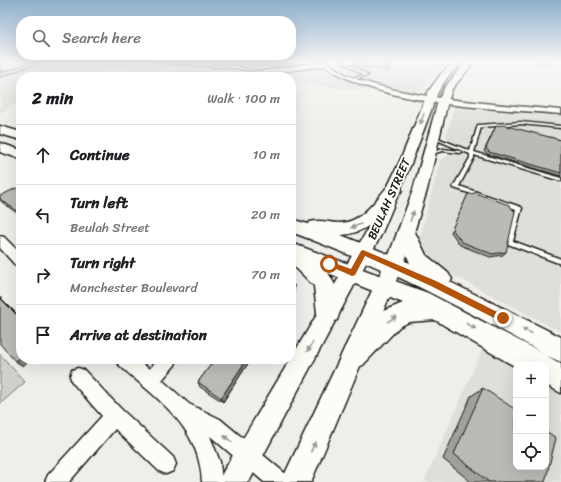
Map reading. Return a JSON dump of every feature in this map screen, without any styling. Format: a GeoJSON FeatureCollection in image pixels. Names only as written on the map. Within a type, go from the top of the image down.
{"type":"FeatureCollection","features":[{"type":"Feature","properties":{"kind":"main road","name":"BEULAH STREET"},"geometry":{"type":"LineString","coordinates":[[233,482],[363,253],[436,100],[441,84]]}},
{"type":"Feature","properties":{"kind":"main road","name":"BEULAH STREET"},"geometry":{"type":"LineString","coordinates":[[296,482],[354,356],[406,233],[431,153],[434,138],[436,100],[452,84]]}},
{"type":"Feature","properties":{"kind":"main road"},"geometry":{"type":"LineString","coordinates":[[0,130],[16,135]]}},
{"type":"Feature","properties":{"kind":"main road"},"geometry":{"type":"LineString","coordinates":[[0,147],[16,153]]}},
{"type":"Feature","properties":{"kind":"main road"},"geometry":{"type":"LineString","coordinates":[[296,221],[327,228],[355,227],[364,222],[394,190]]}},
{"type":"Feature","properties":{"kind":"main road"},"geometry":{"type":"LineString","coordinates":[[296,227],[363,253],[389,276],[440,310],[533,362]]}},
{"type":"Feature","properties":{"kind":"main road"},"geometry":{"type":"LineString","coordinates":[[406,233],[412,249],[423,266],[478,305],[561,350]]}},
{"type":"Feature","properties":{"kind":"main road"},"geometry":{"type":"LineString","coordinates":[[296,253],[352,273],[389,276],[478,305]]}},
{"type":"Feature","properties":{"kind":"main road"},"geometry":{"type":"LineString","coordinates":[[296,255],[316,272],[324,283],[328,295],[329,313]]}},
{"type":"Feature","properties":{"kind":"main road"},"geometry":{"type":"LineString","coordinates":[[354,356],[391,319],[401,314],[440,310]]}},
{"type":"Feature","properties":{"kind":"main road"},"geometry":{"type":"LineString","coordinates":[[549,372],[561,379]]}},
{"type":"Feature","properties":{"kind":"street"},"geometry":{"type":"LineString","coordinates":[[369,84],[436,100],[561,112]]}},
{"type":"Feature","properties":{"kind":"street"},"geometry":{"type":"LineString","coordinates":[[0,242],[16,257]]}},
{"type":"Feature","properties":{"kind":"street"},"geometry":{"type":"LineString","coordinates":[[131,364],[184,410],[213,426],[280,482]]}},
{"type":"Feature","properties":{"kind":"street"},"geometry":{"type":"LineString","coordinates":[[150,380],[164,364]]}},
{"type":"Feature","properties":{"kind":"street"},"geometry":{"type":"LineString","coordinates":[[78,376],[114,416],[166,464]]}},
{"type":"Feature","properties":{"kind":"street"},"geometry":{"type":"LineString","coordinates":[[184,410],[204,441],[209,453],[212,482]]}},
{"type":"Feature","properties":{"kind":"street"},"geometry":{"type":"LineString","coordinates":[[54,482],[114,416]]}},
{"type":"Feature","properties":{"kind":"lane"},"geometry":{"type":"LineString","coordinates":[[561,128],[521,123],[479,126],[472,158],[456,187],[519,208],[510,242],[561,262]]}},
{"type":"Feature","properties":{"kind":"lane"},"geometry":{"type":"LineString","coordinates":[[434,138],[472,154],[561,180]]}},
{"type":"Feature","properties":{"kind":"lane"},"geometry":{"type":"LineString","coordinates":[[431,153],[443,150],[472,154]]}},
{"type":"Feature","properties":{"kind":"shaded area"},"geometry":{"type":"Polygon","coordinates":[[[0,84],[16,84],[16,103],[0,113],[0,84]]]}},
{"type":"Feature","properties":{"kind":"shaded area"},"geometry":{"type":"Polygon","coordinates":[[[297,84],[362,84],[384,92],[297,84]]]}},
{"type":"Feature","properties":{"kind":"shaded area"},"geometry":{"type":"Polygon","coordinates":[[[378,84],[426,84],[421,91],[408,92],[378,84]]]}},
{"type":"Feature","properties":{"kind":"shaded area"},"geometry":{"type":"Polygon","coordinates":[[[460,106],[561,116],[561,332],[434,265],[424,254],[419,241],[440,160],[452,153],[450,142],[446,137],[454,107],[460,106]]]}},
{"type":"Feature","properties":{"kind":"shaded area"},"geometry":{"type":"Polygon","coordinates":[[[483,348],[513,365],[513,470],[549,470],[549,387],[561,395],[561,482],[424,482],[483,348]]]}},
{"type":"Feature","properties":{"kind":"shaded area"},"geometry":{"type":"Polygon","coordinates":[[[0,354],[25,382],[0,404],[0,354]]]}},
{"type":"Feature","properties":{"kind":"building"},"geometry":{"type":"Polygon","coordinates":[[[503,125],[561,140],[561,173],[489,152],[486,148],[496,126],[503,125]]]}},
{"type":"Feature","properties":{"kind":"building"},"geometry":{"type":"Polygon","coordinates":[[[16,188],[16,210],[0,199],[0,196],[16,188]]]}},
{"type":"Feature","properties":{"kind":"building"},"geometry":{"type":"Polygon","coordinates":[[[475,193],[509,205],[515,212],[506,252],[492,254],[462,242],[452,229],[468,194],[475,193]]]}},
{"type":"Feature","properties":{"kind":"building"},"geometry":{"type":"Polygon","coordinates":[[[0,298],[16,314],[16,360],[15,361],[0,344],[0,298]]]}},
{"type":"Feature","properties":{"kind":"building"},"geometry":{"type":"Polygon","coordinates":[[[211,364],[244,364],[221,398],[198,382],[211,364]]]}},
{"type":"Feature","properties":{"kind":"building"},"geometry":{"type":"Polygon","coordinates":[[[483,388],[513,408],[513,470],[548,470],[545,482],[489,482],[454,454],[483,388]]]}},
{"type":"Feature","properties":{"kind":"building"},"geometry":{"type":"Polygon","coordinates":[[[549,433],[556,438],[549,466],[549,433]]]}},
{"type":"Feature","properties":{"kind":"route"},"geometry":{"type":"LineString","coordinates":[[329,264],[352,273],[363,253],[434,284],[503,318]]}}]}
